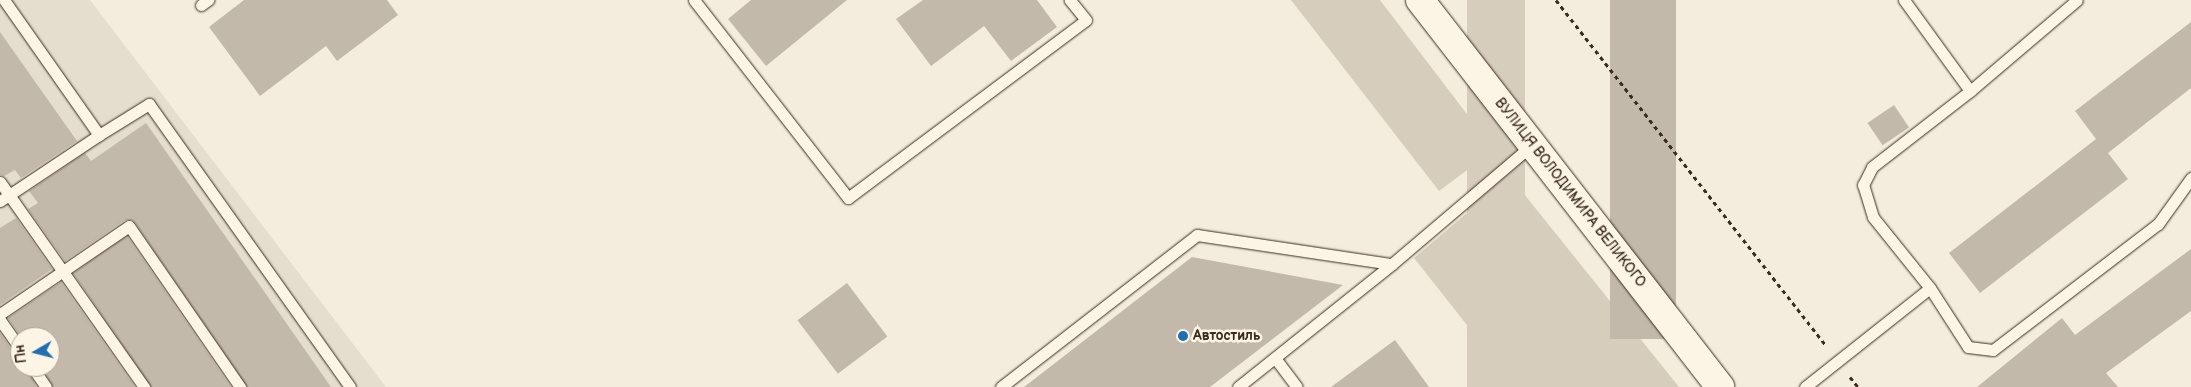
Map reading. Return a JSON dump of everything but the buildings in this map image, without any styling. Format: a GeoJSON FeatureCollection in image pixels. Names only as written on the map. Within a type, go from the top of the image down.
{"type":"FeatureCollection","features":[{"type":"Feature","properties":{"kind":"main road","name":"ВУЛИЦЯ ВОЛОДИМИРА ВЕЛИКОГО"},"geometry":{"type":"LineString","coordinates":[[1420,0],[1720,387]]}},
{"type":"Feature","properties":{"kind":"lane"},"geometry":{"type":"LineString","coordinates":[[4,0],[99,135]]}},
{"type":"Feature","properties":{"kind":"lane"},"geometry":{"type":"LineString","coordinates":[[694,0],[848,198],[1086,20],[1070,0]]}},
{"type":"Feature","properties":{"kind":"lane"},"geometry":{"type":"LineString","coordinates":[[1904,0],[1970,91]]}},
{"type":"Feature","properties":{"kind":"lane"},"geometry":{"type":"LineString","coordinates":[[2077,0],[1970,91],[1872,167],[1863,185],[1874,217],[1930,288],[1968,346],[1993,350],[2158,224],[2191,178]]}},
{"type":"Feature","properties":{"kind":"lane"},"geometry":{"type":"LineString","coordinates":[[4,198],[149,104],[350,387]]}},
{"type":"Feature","properties":{"kind":"lane"},"geometry":{"type":"LineString","coordinates":[[1238,387],[1392,264],[1533,144]]}},
{"type":"Feature","properties":{"kind":"lane"},"geometry":{"type":"LineString","coordinates":[[0,182],[4,198],[63,271],[144,387]]}},
{"type":"Feature","properties":{"kind":"lane"},"geometry":{"type":"LineString","coordinates":[[0,314],[129,226],[240,387]]}},
{"type":"Feature","properties":{"kind":"lane"},"geometry":{"type":"LineString","coordinates":[[1001,387],[1197,235],[1392,264]]}},
{"type":"Feature","properties":{"kind":"lane"},"geometry":{"type":"LineString","coordinates":[[1805,387],[1930,288]]}},
{"type":"Feature","properties":{"kind":"lane"},"geometry":{"type":"LineString","coordinates":[[0,320],[10,334]]}},
{"type":"Feature","properties":{"kind":"lane"},"geometry":{"type":"LineString","coordinates":[[1275,358],[1297,387]]}},
{"type":"Feature","properties":{"kind":"path"},"geometry":{"type":"LineString","coordinates":[[1556,0],[1858,387]]}},
{"type":"Feature","properties":{"kind":"shaded area"},"geometry":{"type":"Polygon","coordinates":[[[0,0],[90,0],[386,387],[0,387],[0,0]]]}},
{"type":"Feature","properties":{"kind":"shaded area"},"geometry":{"type":"Polygon","coordinates":[[[1291,0],[1380,0],[1476,126],[1479,137],[1479,149],[1470,168],[1439,191],[1291,0]]]}},
{"type":"Feature","properties":{"kind":"shaded area"},"geometry":{"type":"Polygon","coordinates":[[[1467,0],[1525,0],[1525,387],[1467,387],[1467,0]]]}},
{"type":"Feature","properties":{"kind":"shaded area"},"geometry":{"type":"Polygon","coordinates":[[[1505,188],[1514,189],[1524,194],[1679,387],[1516,387],[1414,258],[1488,195],[1505,188]]]}},
{"type":"Feature","properties":{"kind":"place","name":"Автостиль"},"geometry":{"type":"Point","coordinates":[1183,336]}}]}
